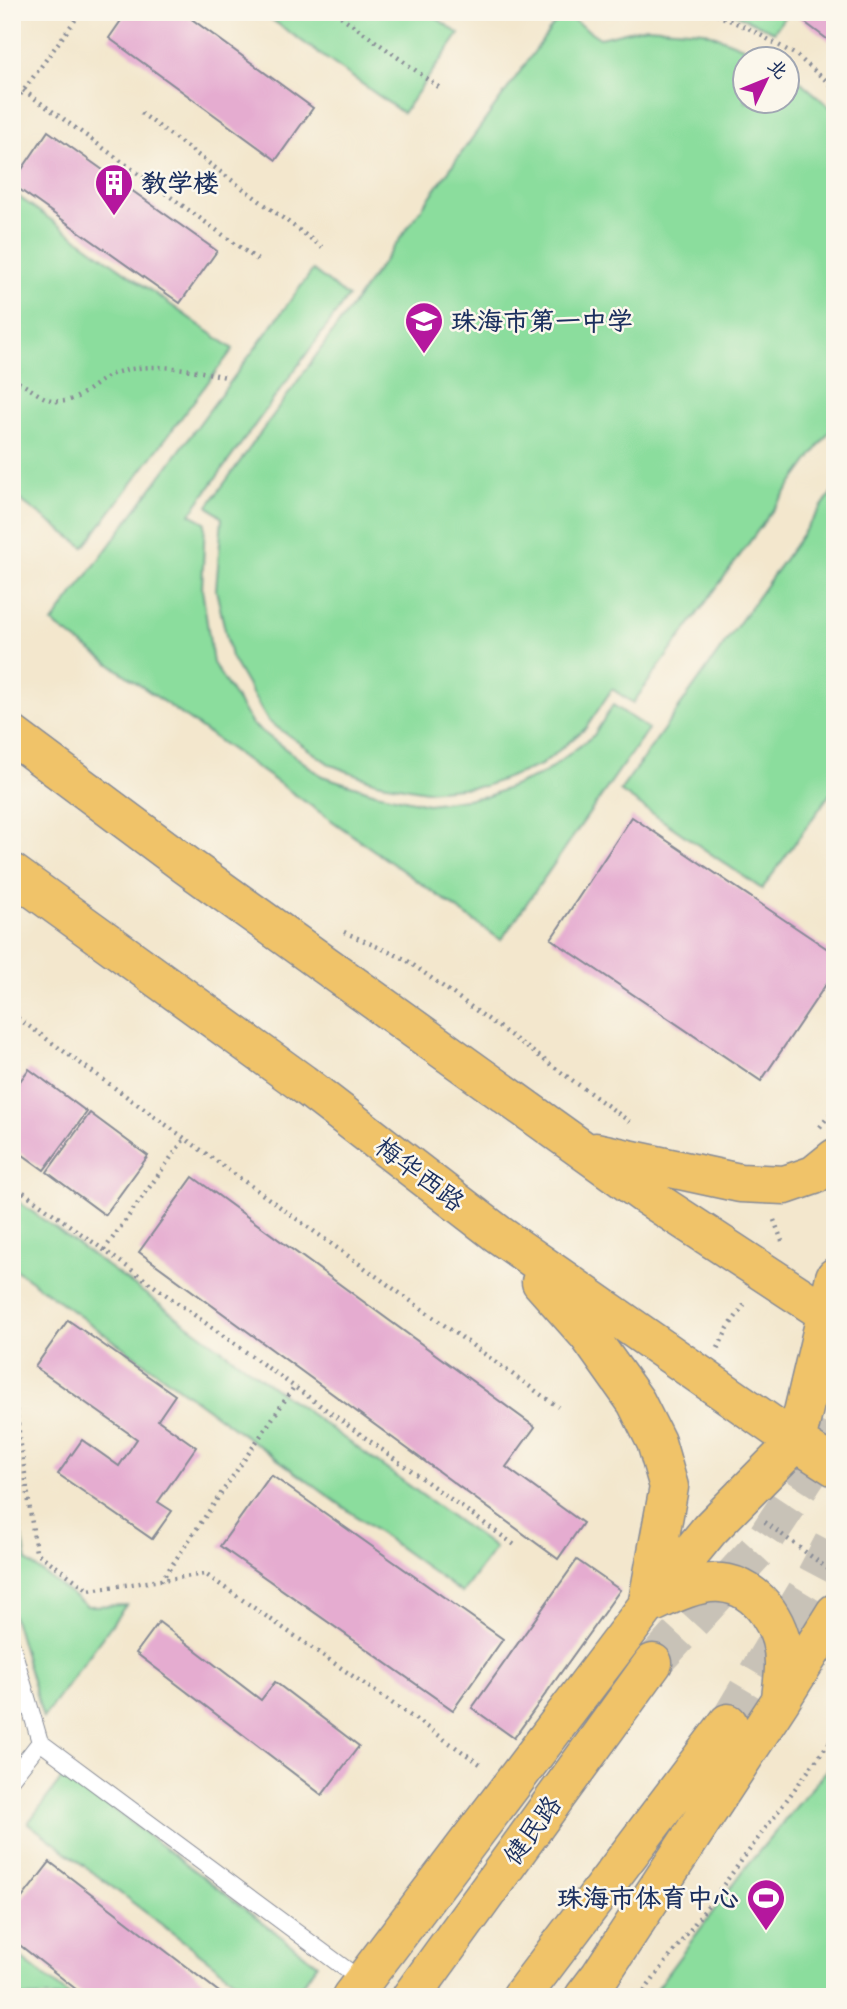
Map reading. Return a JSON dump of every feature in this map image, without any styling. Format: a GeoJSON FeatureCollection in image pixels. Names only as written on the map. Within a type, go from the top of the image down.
{"type":"FeatureCollection","features":[{"type":"Feature","properties":{"kind":"main road"},"geometry":{"type":"LineString","coordinates":[[12,735],[186,865],[644,1194],[831,1316]]}},
{"type":"Feature","properties":{"kind":"main road","name":"梅华西路"},"geometry":{"type":"LineString","coordinates":[[12,873],[302,1083],[498,1234],[835,1467]]}},
{"type":"Feature","properties":{"kind":"main road"},"geometry":{"type":"LineString","coordinates":[[581,1148],[740,1183],[785,1185],[814,1175],[825,1146]]}},
{"type":"Feature","properties":{"kind":"main road"},"geometry":{"type":"LineString","coordinates":[[498,1234],[589,1336],[636,1402],[656,1442],[669,1487],[647,1606]]}},
{"type":"Feature","properties":{"kind":"main road"},"geometry":{"type":"LineString","coordinates":[[357,1989],[647,1606],[710,1529],[796,1442],[831,1316],[835,1277]]}},
{"type":"Feature","properties":{"kind":"main road"},"geometry":{"type":"LineString","coordinates":[[647,1606],[673,1593],[699,1586],[720,1583],[744,1589],[762,1604],[777,1626],[785,1663],[781,1700]]}},
{"type":"Feature","properties":{"kind":"main road"},"geometry":{"type":"LineString","coordinates":[[584,1997],[781,1700],[835,1613]]}},
{"type":"Feature","properties":{"kind":"main road","name":"健民路"},"geometry":{"type":"LineString","coordinates":[[411,1997],[653,1663]]}},
{"type":"Feature","properties":{"kind":"main road"},"geometry":{"type":"LineString","coordinates":[[781,1700],[835,1665]]}},
{"type":"Feature","properties":{"kind":"main road"},"geometry":{"type":"LineString","coordinates":[[521,1997],[728,1723]]}},
{"type":"Feature","properties":{"kind":"lane"},"geometry":{"type":"LineString","coordinates":[[12,1646],[40,1742],[357,1989]]}},
{"type":"Feature","properties":{"kind":"lane"},"geometry":{"type":"LineString","coordinates":[[12,1778],[40,1742]]}},
{"type":"Feature","properties":{"kind":"path"},"geometry":{"type":"LineString","coordinates":[[12,27],[23,12]]}},
{"type":"Feature","properties":{"kind":"path"},"geometry":{"type":"LineString","coordinates":[[12,106],[81,12]]}},
{"type":"Feature","properties":{"kind":"path"},"geometry":{"type":"LineString","coordinates":[[335,12],[440,88]]}},
{"type":"Feature","properties":{"kind":"path"},"geometry":{"type":"LineString","coordinates":[[599,12],[606,16],[628,12]]}},
{"type":"Feature","properties":{"kind":"path"},"geometry":{"type":"LineString","coordinates":[[710,12],[748,28],[796,55],[835,88]]}},
{"type":"Feature","properties":{"kind":"path"},"geometry":{"type":"LineString","coordinates":[[12,82],[259,261]]}},
{"type":"Feature","properties":{"kind":"path"},"geometry":{"type":"LineString","coordinates":[[141,113],[322,247]]}},
{"type":"Feature","properties":{"kind":"path"},"geometry":{"type":"LineString","coordinates":[[12,380],[21,382],[57,402],[80,395],[103,378],[138,368],[191,369],[226,377]]}},
{"type":"Feature","properties":{"kind":"path"},"geometry":{"type":"LineString","coordinates":[[332,927],[405,959],[631,1123]]}},
{"type":"Feature","properties":{"kind":"path"},"geometry":{"type":"LineString","coordinates":[[12,1014],[558,1407]]}},
{"type":"Feature","properties":{"kind":"path"},"geometry":{"type":"LineString","coordinates":[[825,1146],[835,1108]]}},
{"type":"Feature","properties":{"kind":"path"},"geometry":{"type":"LineString","coordinates":[[104,1250],[185,1139]]}},
{"type":"Feature","properties":{"kind":"path"},"geometry":{"type":"LineString","coordinates":[[12,1184],[516,1546]]}},
{"type":"Feature","properties":{"kind":"path"},"geometry":{"type":"LineString","coordinates":[[12,1382],[36,1552],[89,1590],[205,1573],[511,1786]]}},
{"type":"Feature","properties":{"kind":"path"},"geometry":{"type":"LineString","coordinates":[[161,1581],[294,1387]]}},
{"type":"Feature","properties":{"kind":"path"},"geometry":{"type":"LineString","coordinates":[[640,1997],[835,1735]]}},
{"type":"Feature","properties":{"kind":"green space"},"geometry":{"type":"Polygon","coordinates":[[[261,12],[428,12],[459,34],[403,113],[261,12]]]}},
{"type":"Feature","properties":{"kind":"green space"},"geometry":{"type":"Polygon","coordinates":[[[731,12],[780,12],[785,16],[774,32],[731,12]]]}},
{"type":"Feature","properties":{"kind":"green space"},"geometry":{"type":"Polygon","coordinates":[[[562,13],[600,38],[646,27],[703,31],[740,46],[732,46],[732,116],[802,116],[802,83],[835,113],[835,424],[633,703],[612,689],[586,728],[541,765],[485,786],[426,791],[376,782],[331,765],[268,721],[231,657],[216,590],[222,518],[208,506],[562,13]]]}},
{"type":"Feature","properties":{"kind":"green space"},"geometry":{"type":"Polygon","coordinates":[[[12,192],[233,349],[84,547],[12,494],[12,192]]]}},
{"type":"Feature","properties":{"kind":"green space"},"geometry":{"type":"Polygon","coordinates":[[[313,270],[348,297],[190,514],[205,522],[202,589],[213,663],[252,724],[322,776],[376,793],[428,804],[488,796],[543,774],[594,735],[613,705],[648,729],[501,940],[52,623],[313,270]]]}},
{"type":"Feature","properties":{"kind":"green space"},"geometry":{"type":"Polygon","coordinates":[[[835,488],[835,787],[762,889],[620,791],[835,488]]]}},
{"type":"Feature","properties":{"kind":"green space"},"geometry":{"type":"Polygon","coordinates":[[[12,1197],[495,1548],[462,1593],[12,1267],[12,1197]]]}},
{"type":"Feature","properties":{"kind":"green space"},"geometry":{"type":"Polygon","coordinates":[[[12,1481],[27,1561],[87,1606],[126,1605],[43,1718],[12,1612],[12,1481]]]}},
{"type":"Feature","properties":{"kind":"green space","name":"珠海市体育中心"},"geometry":{"type":"Polygon","coordinates":[[[835,1760],[835,1997],[650,1997],[746,1867],[835,1760]]]}},
{"type":"Feature","properties":{"kind":"green space"},"geometry":{"type":"Polygon","coordinates":[[[66,1773],[317,1964],[293,1997],[257,1997],[28,1823],[66,1773]]]}},
{"type":"Feature","properties":{"kind":"green space"},"geometry":{"type":"Polygon","coordinates":[[[12,1951],[71,1997],[12,1997],[12,1951]]]}},
{"type":"Feature","properties":{"kind":"building","name":"教学楼"},"geometry":{"type":"Polygon","coordinates":[[[127,12],[182,12],[313,108],[276,160],[109,38],[127,12]]]}},
{"type":"Feature","properties":{"kind":"building"},"geometry":{"type":"Polygon","coordinates":[[[791,12],[835,12],[835,45],[791,12]]]}},
{"type":"Feature","properties":{"kind":"building","name":"教学楼"},"geometry":{"type":"Polygon","coordinates":[[[48,131],[217,251],[180,303],[12,184],[48,131]]]}},
{"type":"Feature","properties":{"kind":"building"},"geometry":{"type":"Polygon","coordinates":[[[632,817],[835,954],[835,971],[761,1081],[551,939],[632,817]]]}},
{"type":"Feature","properties":{"kind":"building"},"geometry":{"type":"Polygon","coordinates":[[[29,1069],[87,1112],[44,1170],[12,1147],[12,1092],[29,1069]]]}},
{"type":"Feature","properties":{"kind":"building"},"geometry":{"type":"Polygon","coordinates":[[[90,1113],[148,1156],[105,1215],[47,1172],[90,1113]]]}},
{"type":"Feature","properties":{"kind":"building"},"geometry":{"type":"Polygon","coordinates":[[[193,1177],[535,1427],[506,1467],[583,1523],[558,1559],[139,1252],[193,1177]]]}},
{"type":"Feature","properties":{"kind":"building"},"geometry":{"type":"Polygon","coordinates":[[[68,1320],[175,1395],[158,1420],[196,1447],[158,1502],[172,1511],[152,1539],[58,1474],[82,1440],[119,1466],[137,1439],[35,1367],[68,1320]]]}},
{"type":"Feature","properties":{"kind":"building"},"geometry":{"type":"Polygon","coordinates":[[[271,1475],[503,1639],[453,1710],[220,1546],[271,1475]]]}},
{"type":"Feature","properties":{"kind":"building"},"geometry":{"type":"Polygon","coordinates":[[[577,1560],[620,1590],[514,1738],[472,1708],[577,1560]]]}},
{"type":"Feature","properties":{"kind":"building"},"geometry":{"type":"Polygon","coordinates":[[[159,1622],[261,1700],[275,1682],[359,1746],[322,1795],[136,1653],[159,1622]]]}},
{"type":"Feature","properties":{"kind":"building"},"geometry":{"type":"Polygon","coordinates":[[[50,1862],[219,1992],[215,1997],[86,1997],[12,1939],[12,1911],[50,1862]]]}},
{"type":"Feature","properties":{"kind":"tunnel"},"geometry":{"type":"LineString","coordinates":[[653,1663],[760,1547],[827,1445],[835,1428]]}},
{"type":"Feature","properties":{"kind":"tunnel"},"geometry":{"type":"LineString","coordinates":[[728,1723],[835,1539]]}},
{"type":"Feature","properties":{"kind":"place","name":"教学楼"},"geometry":{"type":"Point","coordinates":[114,217]}},
{"type":"Feature","properties":{"kind":"place","name":"珠海市第一中学"},"geometry":{"type":"Point","coordinates":[424,355]}},
{"type":"Feature","properties":{"kind":"place","name":"珠海市体育中心"},"geometry":{"type":"Point","coordinates":[766,1932]}}]}
